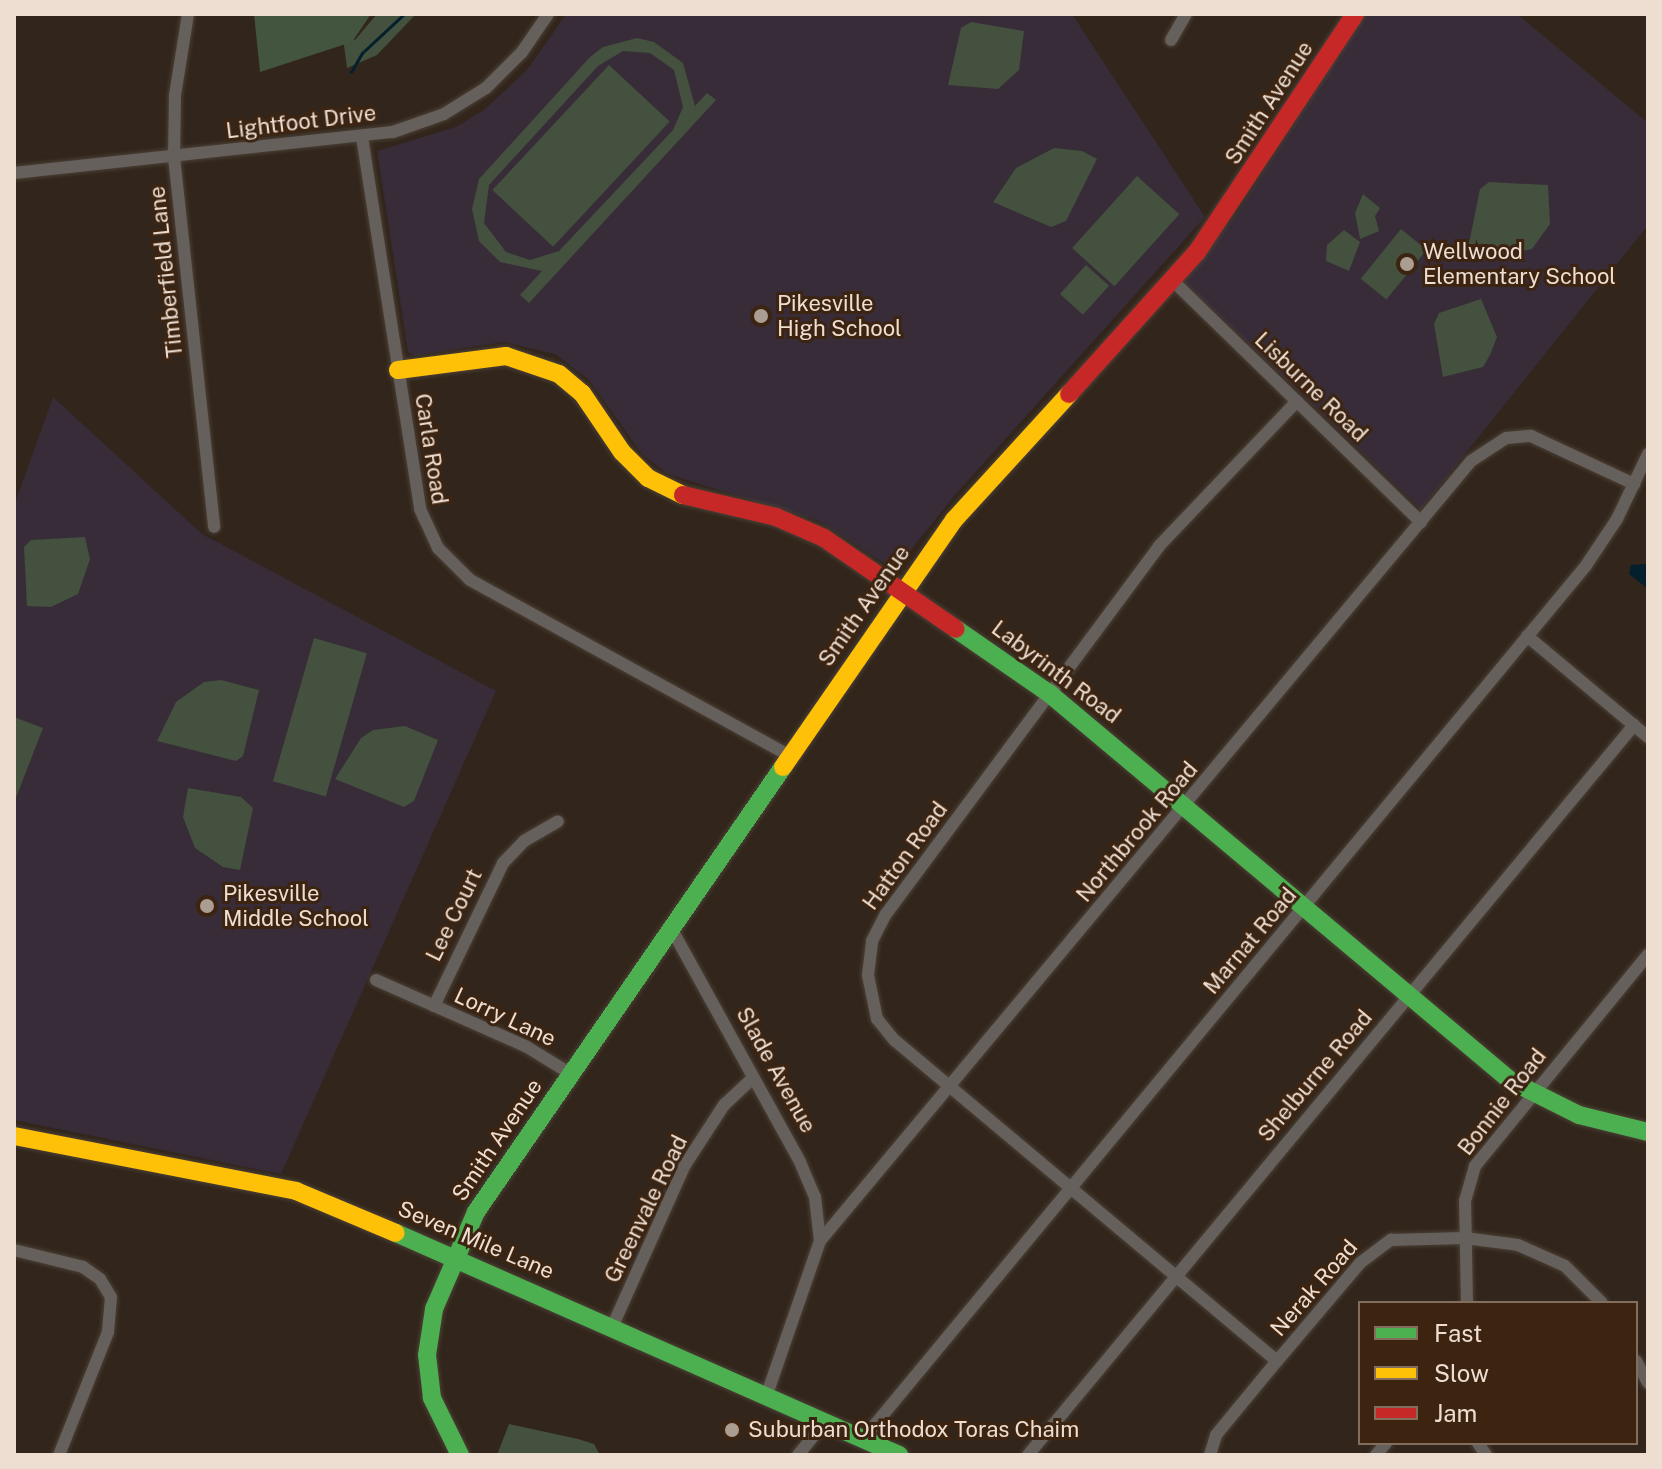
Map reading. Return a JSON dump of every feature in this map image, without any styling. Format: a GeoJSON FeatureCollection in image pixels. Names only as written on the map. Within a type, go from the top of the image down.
{"type":"FeatureCollection","features":[{"type":"Feature","properties":{"kind":"street","name":"Timberfield Lane"},"geometry":{"type":"LineString","coordinates":[[188,14],[175,95],[174,157],[214,527]]}},
{"type":"Feature","properties":{"kind":"street","name":"Lightfoot Drive"},"geometry":{"type":"LineString","coordinates":[[14,173],[362,137],[423,122],[468,101],[515,61],[548,14]]}},
{"type":"Feature","properties":{"kind":"street"},"geometry":{"type":"LineString","coordinates":[[1171,40],[1186,14]]}},
{"type":"Feature","properties":{"kind":"street","name":"Smith Avenue"},"geometry":{"type":"LineString","coordinates":[[455,1257],[476,1212],[904,590],[970,501],[1173,281],[1232,205],[1355,14]]}},
{"type":"Feature","properties":{"kind":"street","name":"Carla Road"},"geometry":{"type":"LineString","coordinates":[[362,137],[423,521],[458,571],[790,756]]}},
{"type":"Feature","properties":{"kind":"street","name":"Lisburne Road"},"geometry":{"type":"LineString","coordinates":[[1173,281],[1421,522]]}},
{"type":"Feature","properties":{"kind":"street","name":"Labyrinth Road"},"geometry":{"type":"LineString","coordinates":[[398,370],[506,356],[548,367],[582,393],[622,452],[648,478],[680,494],[799,526],[904,590],[1050,694],[1532,1094],[1579,1115],[1648,1132]]}},
{"type":"Feature","properties":{"kind":"street","name":"Hatton Road"},"geometry":{"type":"LineString","coordinates":[[1277,1361],[895,1041],[877,1019],[868,991],[872,941],[886,914],[1159,546],[1297,401]]}},
{"type":"Feature","properties":{"kind":"street","name":"Northbrook Road"},"geometry":{"type":"LineString","coordinates":[[767,1394],[820,1241],[951,1089],[1482,451],[1519,436],[1553,444],[1634,484]]}},
{"type":"Feature","properties":{"kind":"street","name":"Marnat Road"},"geometry":{"type":"LineString","coordinates":[[863,1439],[1602,543],[1648,454]]}},
{"type":"Feature","properties":{"kind":"street"},"geometry":{"type":"LineString","coordinates":[[1527,636],[1648,737]]}},
{"type":"Feature","properties":{"kind":"street","name":"Shelburne Road"},"geometry":{"type":"LineString","coordinates":[[1028,1455],[1634,725]]}},
{"type":"Feature","properties":{"kind":"street","name":"Lee Court"},"geometry":{"type":"LineString","coordinates":[[434,1006],[503,863],[524,841],[558,821]]}},
{"type":"Feature","properties":{"kind":"street","name":"Slade Avenue"},"geometry":{"type":"LineString","coordinates":[[671,928],[815,1197],[820,1241]]}},
{"type":"Feature","properties":{"kind":"street","name":"Bonnie Road"},"geometry":{"type":"LineString","coordinates":[[1467,1301],[1465,1238],[1470,1177],[1532,1094],[1648,955]]}},
{"type":"Feature","properties":{"kind":"street","name":"Lorry Lane"},"geometry":{"type":"LineString","coordinates":[[376,980],[571,1074]]}},
{"type":"Feature","properties":{"kind":"street","name":"Greenvale Road"},"geometry":{"type":"LineString","coordinates":[[613,1325],[685,1165],[724,1105],[753,1078]]}},
{"type":"Feature","properties":{"kind":"street","name":"Seven Mile Lane"},"geometry":{"type":"LineString","coordinates":[[14,1136],[268,1183],[455,1257],[613,1325],[899,1455]]}},
{"type":"Feature","properties":{"kind":"street","name":"Nerak Road"},"geometry":{"type":"LineString","coordinates":[[1210,1455],[1223,1425],[1379,1246],[1407,1237],[1465,1238],[1518,1245],[1552,1259],[1579,1277],[1600,1301]]}},
{"type":"Feature","properties":{"kind":"street"},"geometry":{"type":"LineString","coordinates":[[14,1250],[83,1267],[100,1279],[111,1297],[108,1332],[59,1455]]}},
{"type":"Feature","properties":{"kind":"street"},"geometry":{"type":"LineString","coordinates":[[455,1257],[434,1309],[427,1355],[432,1398],[460,1455]]}},
{"type":"Feature","properties":{"kind":"street"},"geometry":{"type":"LineString","coordinates":[[1638,1365],[1648,1383]]}},
{"type":"Feature","properties":{"kind":"street"},"geometry":{"type":"LineString","coordinates":[[798,1455],[825,1422]]}},
{"type":"Feature","properties":{"kind":"shaded area","name":"Pikesville High School"},"geometry":{"type":"Polygon","coordinates":[[[566,14],[1072,14],[1205,217],[955,495],[895,570],[819,521],[668,474],[642,454],[589,380],[555,354],[504,342],[414,356],[408,352],[377,151],[456,127],[484,110],[527,70],[566,14]]]}},
{"type":"Feature","properties":{"kind":"shaded area","name":"Wellwood Elementary School"},"geometry":{"type":"Polygon","coordinates":[[[1365,14],[1517,14],[1648,123],[1648,225],[1421,509],[1183,281],[1237,213],[1365,14]]]}},
{"type":"Feature","properties":{"kind":"shaded area","name":"Pikesville Middle School"},"geometry":{"type":"Polygon","coordinates":[[[53,397],[202,534],[496,691],[281,1174],[14,1120],[14,506],[53,397]]]}},
{"type":"Feature","properties":{"kind":"green space"},"geometry":{"type":"Polygon","coordinates":[[[254,14],[371,14],[352,42],[260,72],[254,14]]]}},
{"type":"Feature","properties":{"kind":"green space"},"geometry":{"type":"Polygon","coordinates":[[[377,14],[416,14],[377,55],[347,68],[343,38],[355,40],[377,14]]]}},
{"type":"Feature","properties":{"kind":"green space"},"geometry":{"type":"Polygon","coordinates":[[[971,22],[1024,31],[1019,70],[998,89],[948,85],[961,28],[971,22]]]}},
{"type":"Feature","properties":{"kind":"green space"},"geometry":{"type":"Polygon","coordinates":[[[637,38],[654,42],[683,63],[695,106],[707,93],[716,100],[529,303],[520,295],[542,271],[500,262],[479,241],[472,209],[479,179],[590,57],[603,47],[637,38]],[[623,51],[598,66],[489,185],[484,223],[506,252],[530,260],[559,251],[673,130],[683,107],[674,70],[650,53],[623,51]]]}},
{"type":"Feature","properties":{"kind":"green space"},"geometry":{"type":"Polygon","coordinates":[[[609,65],[670,122],[553,247],[492,190],[609,65]]]}},
{"type":"Feature","properties":{"kind":"green space"},"geometry":{"type":"Polygon","coordinates":[[[1054,148],[1082,151],[1097,159],[1066,221],[1051,227],[993,202],[1016,168],[1054,148]]]}},
{"type":"Feature","properties":{"kind":"green space"},"geometry":{"type":"Polygon","coordinates":[[[1137,176],[1179,214],[1114,286],[1072,248],[1137,176]]]}},
{"type":"Feature","properties":{"kind":"green space"},"geometry":{"type":"Polygon","coordinates":[[[1489,182],[1548,185],[1550,224],[1532,249],[1504,255],[1468,248],[1480,189],[1489,182]]]}},
{"type":"Feature","properties":{"kind":"green space"},"geometry":{"type":"Polygon","coordinates":[[[1363,194],[1380,208],[1375,216],[1379,231],[1360,239],[1355,213],[1363,194]]]}},
{"type":"Feature","properties":{"kind":"green space"},"geometry":{"type":"Polygon","coordinates":[[[1401,229],[1427,250],[1386,300],[1361,279],[1401,229]]]}},
{"type":"Feature","properties":{"kind":"green space"},"geometry":{"type":"Polygon","coordinates":[[[1344,230],[1360,242],[1349,271],[1326,261],[1327,245],[1344,230]]]}},
{"type":"Feature","properties":{"kind":"green space"},"geometry":{"type":"Polygon","coordinates":[[[1086,265],[1109,286],[1083,315],[1060,294],[1086,265]]]}},
{"type":"Feature","properties":{"kind":"green space"},"geometry":{"type":"Polygon","coordinates":[[[1481,299],[1497,337],[1490,355],[1483,367],[1443,377],[1434,324],[1439,313],[1481,299]]]}},
{"type":"Feature","properties":{"kind":"green space"},"geometry":{"type":"Polygon","coordinates":[[[85,537],[90,559],[78,594],[51,607],[27,606],[24,547],[31,540],[85,537]]]}},
{"type":"Feature","properties":{"kind":"green space"},"geometry":{"type":"Polygon","coordinates":[[[314,638],[367,653],[326,796],[273,781],[314,638]]]}},
{"type":"Feature","properties":{"kind":"green space"},"geometry":{"type":"Polygon","coordinates":[[[221,680],[259,690],[243,756],[236,761],[157,741],[176,702],[204,682],[221,680]]]}},
{"type":"Feature","properties":{"kind":"green space"},"geometry":{"type":"Polygon","coordinates":[[[14,717],[43,728],[14,803],[14,717]]]}},
{"type":"Feature","properties":{"kind":"green space"},"geometry":{"type":"Polygon","coordinates":[[[405,726],[438,740],[414,801],[404,807],[335,779],[361,738],[373,730],[405,726]]]}},
{"type":"Feature","properties":{"kind":"green space"},"geometry":{"type":"Polygon","coordinates":[[[188,788],[241,797],[253,808],[240,870],[223,867],[195,848],[183,817],[188,788]]]}},
{"type":"Feature","properties":{"kind":"green space"},"geometry":{"type":"Polygon","coordinates":[[[509,1424],[594,1444],[600,1455],[497,1455],[509,1424]]]}},
{"type":"Feature","properties":{"kind":"water"},"geometry":{"type":"Polygon","coordinates":[[[1648,564],[1648,589],[1629,574],[1631,565],[1648,564]]]}},
{"type":"Feature","properties":{"kind":"waterway"},"geometry":{"type":"LineString","coordinates":[[351,72],[362,53],[404,14]]}},
{"type":"Feature","properties":{"kind":"traffic: fast"},"geometry":{"type":"LineString","coordinates":[[956,629],[1050,694],[1511,1081],[1579,1115],[1648,1132]]}},
{"type":"Feature","properties":{"kind":"traffic: fast"},"geometry":{"type":"LineString","coordinates":[[460,1455],[432,1398],[427,1355],[434,1309],[476,1212],[783,767]]}},
{"type":"Feature","properties":{"kind":"traffic: fast"},"geometry":{"type":"LineString","coordinates":[[396,1233],[899,1455]]}},
{"type":"Feature","properties":{"kind":"traffic: slow"},"geometry":{"type":"LineString","coordinates":[[398,370],[506,356],[559,374],[582,393],[622,452],[648,478],[683,495]]}},
{"type":"Feature","properties":{"kind":"traffic: slow"},"geometry":{"type":"LineString","coordinates":[[783,767],[954,520],[1069,394]]}},
{"type":"Feature","properties":{"kind":"traffic: slow"},"geometry":{"type":"LineString","coordinates":[[14,1136],[296,1191],[396,1233]]}},
{"type":"Feature","properties":{"kind":"traffic: jam"},"geometry":{"type":"LineString","coordinates":[[1069,394],[1197,252],[1355,14]]}},
{"type":"Feature","properties":{"kind":"traffic: jam"},"geometry":{"type":"LineString","coordinates":[[683,495],[776,517],[824,538],[956,629]]}},
{"type":"Feature","properties":{"kind":"place","name":"Wellwood Elementary School"},"geometry":{"type":"Point","coordinates":[1407,264]}},
{"type":"Feature","properties":{"kind":"place","name":"Pikesville High School"},"geometry":{"type":"Point","coordinates":[761,316]}},
{"type":"Feature","properties":{"kind":"place","name":"Pikesville Middle School"},"geometry":{"type":"Point","coordinates":[207,906]}},
{"type":"Feature","properties":{"kind":"place","name":"Suburban Orthodox Toras Chaim"},"geometry":{"type":"Point","coordinates":[732,1430]}}]}
